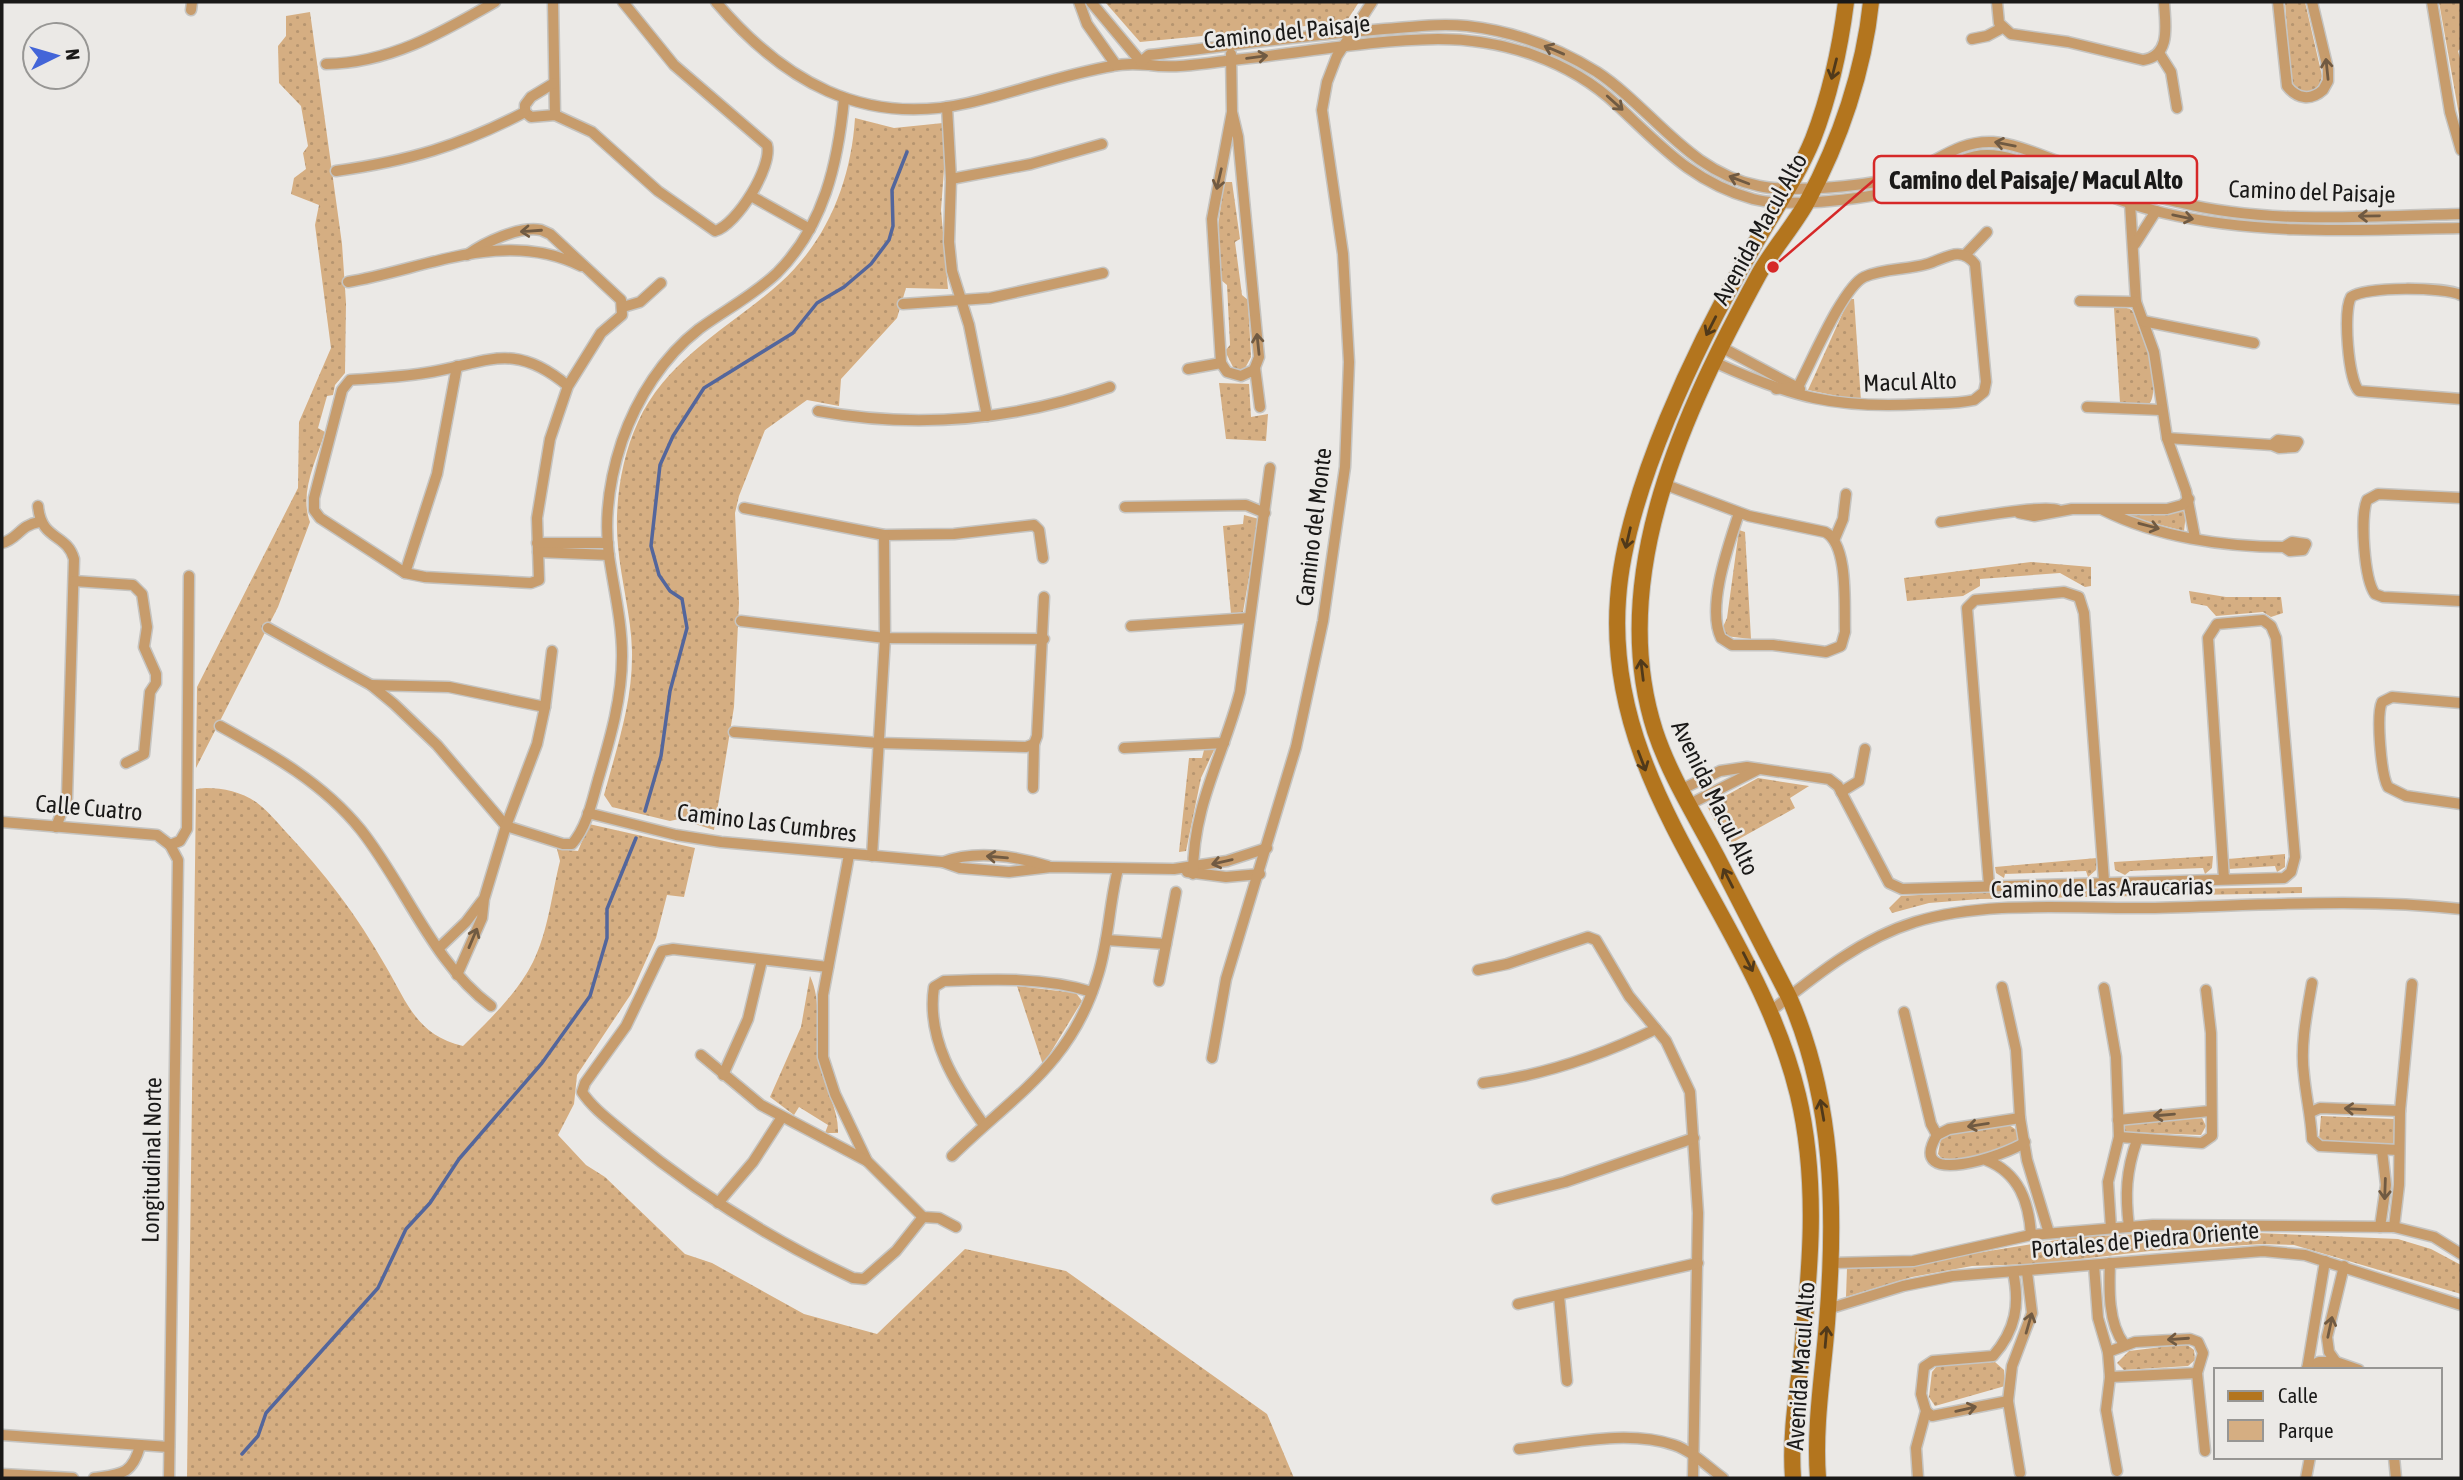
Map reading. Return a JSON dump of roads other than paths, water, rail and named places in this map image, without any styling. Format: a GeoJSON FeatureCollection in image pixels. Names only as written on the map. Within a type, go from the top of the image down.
{"type":"FeatureCollection","features":[{"type":"Feature","properties":{"kind":"street"},"geometry":{"type":"LineString","coordinates":[[326,64],[375,59],[405,50],[495,2]]}},
{"type":"Feature","properties":{"kind":"street"},"geometry":{"type":"LineString","coordinates":[[553,2],[555,115]]}},
{"type":"Feature","properties":{"kind":"street"},"geometry":{"type":"LineString","coordinates":[[554,83],[531,97],[525,105],[528,116],[555,115],[592,132],[658,191],[715,231],[729,221],[751,196],[768,156],[767,145],[674,65],[623,2]]}},
{"type":"Feature","properties":{"kind":"street","name":"Camino del Paisaje"},"geometry":{"type":"LineString","coordinates":[[716,2],[780,65],[844,99],[890,110],[947,107],[1116,65],[1141,62],[1150,66],[1231,61],[1343,46],[1466,40],[1534,55],[1571,72],[1604,94],[1663,151],[1697,175],[1734,192],[1784,196],[1897,190],[1965,159],[1988,155],[2016,160],[2156,211],[2266,230],[2461,228]]}},
{"type":"Feature","properties":{"kind":"street"},"geometry":{"type":"LineString","coordinates":[[1079,2],[1087,24],[1116,65]]}},
{"type":"Feature","properties":{"kind":"street"},"geometry":{"type":"LineString","coordinates":[[1091,2],[1141,62]]}},
{"type":"Feature","properties":{"kind":"street","name":"Camino del Monte"},"geometry":{"type":"LineString","coordinates":[[1212,1058],[1227,979],[1268,848],[1313,674],[1345,467],[1349,332],[1338,210],[1326,152],[1322,110],[1327,82],[1343,46],[1372,2]]}},
{"type":"Feature","properties":{"kind":"street","name":"Avenida Macul Alto"},"geometry":{"type":"LineString","coordinates":[[1793,1478],[1793,1422],[1811,1249],[1811,1189],[1799,1099],[1771,1011],[1746,958],[1645,770],[1624,698],[1617,624],[1620,575],[1630,527],[1666,428],[1711,326],[1784,196],[1821,116],[1836,60],[1846,2]]}},
{"type":"Feature","properties":{"kind":"street","name":"Avenida Macul Alto"},"geometry":{"type":"LineString","coordinates":[[1818,1478],[1832,1263],[1832,1191],[1818,1084],[1804,1032],[1789,997],[1684,798],[1648,705],[1639,637],[1639,602],[1644,563],[1666,485],[1717,354],[1761,270],[1810,194],[1856,81],[1868,31],[1871,2]]}},
{"type":"Feature","properties":{"kind":"street"},"geometry":{"type":"LineString","coordinates":[[1997,2],[1997,17],[2002,28],[2018,36],[2068,42],[2137,60],[2149,60],[2159,53],[2166,36],[2164,2]]}},
{"type":"Feature","properties":{"kind":"street"},"geometry":{"type":"LineString","coordinates":[[2278,2],[2287,86],[2298,97],[2308,98],[2323,90],[2328,76],[2312,2]]}},
{"type":"Feature","properties":{"kind":"street"},"geometry":{"type":"LineString","coordinates":[[2432,2],[2450,112],[2461,150]]}},
{"type":"Feature","properties":{"kind":"street","name":"Camino del Paisaje"},"geometry":{"type":"LineString","coordinates":[[1141,62],[1149,55],[1353,32],[1453,25],[1485,28],[1526,39],[1566,55],[1605,78],[1632,99],[1673,141],[1702,162],[1754,186],[1784,196]]}},
{"type":"Feature","properties":{"kind":"street"},"geometry":{"type":"LineString","coordinates":[[1972,39],[1987,36],[2002,28]]}},
{"type":"Feature","properties":{"kind":"street"},"geometry":{"type":"LineString","coordinates":[[1230,46],[1232,112],[1212,219],[1221,363],[1227,372],[1238,376],[1248,375],[1255,368]]}},
{"type":"Feature","properties":{"kind":"street"},"geometry":{"type":"LineString","coordinates":[[2159,53],[2171,72],[2178,108]]}},
{"type":"Feature","properties":{"kind":"street"},"geometry":{"type":"LineString","coordinates":[[268,628],[371,684],[437,746],[506,826],[572,844],[578,837],[588,813],[615,719],[621,679],[621,629],[608,549],[609,504],[616,463],[629,422],[649,384],[685,341],[776,273],[810,229],[830,183],[844,99]]}},
{"type":"Feature","properties":{"kind":"street"},"geometry":{"type":"LineString","coordinates":[[947,107],[951,179],[949,242],[952,271],[969,326],[987,416]]}},
{"type":"Feature","properties":{"kind":"street"},"geometry":{"type":"LineString","coordinates":[[336,171],[385,164],[453,146],[525,112]]}},
{"type":"Feature","properties":{"kind":"street"},"geometry":{"type":"LineString","coordinates":[[1232,112],[1238,137],[1259,353],[1255,368],[1260,407]]}},
{"type":"Feature","properties":{"kind":"street","name":"Camino del Paisaje"},"geometry":{"type":"LineString","coordinates":[[1810,194],[1900,176],[1960,146],[1997,142],[2028,150],[2149,195],[2227,212],[2278,217],[2461,214]]}},
{"type":"Feature","properties":{"kind":"street"},"geometry":{"type":"LineString","coordinates":[[951,179],[1031,164],[1102,144]]}},
{"type":"Feature","properties":{"kind":"street"},"geometry":{"type":"LineString","coordinates":[[751,196],[810,229]]}},
{"type":"Feature","properties":{"kind":"street"},"geometry":{"type":"LineString","coordinates":[[2130,203],[2135,244],[2136,302],[2154,352],[2167,438],[2189,499],[2195,538]]}},
{"type":"Feature","properties":{"kind":"street"},"geometry":{"type":"LineString","coordinates":[[2135,244],[2156,211]]}},
{"type":"Feature","properties":{"kind":"street"},"geometry":{"type":"LineString","coordinates":[[467,254],[498,240],[535,229],[550,233],[583,268],[621,300],[623,307],[622,315],[601,333],[568,386],[544,466],[537,548],[541,573],[539,580],[531,583],[425,577],[405,572],[320,518],[314,510],[314,498],[345,385],[350,380],[427,373],[491,357],[514,359],[546,370],[568,386]]}},
{"type":"Feature","properties":{"kind":"street"},"geometry":{"type":"LineString","coordinates":[[1798,387],[1846,295],[1860,279],[1930,264],[1955,254],[1965,255],[1987,232]]}},
{"type":"Feature","properties":{"kind":"street"},"geometry":{"type":"LineString","coordinates":[[348,282],[467,254],[506,248],[532,250],[583,268]]}},
{"type":"Feature","properties":{"kind":"street","name":"Macul Alto"},"geometry":{"type":"LineString","coordinates":[[1717,354],[1776,389],[1817,401],[1875,407],[1969,401],[1982,395],[1986,382],[1978,273],[1975,264],[1965,255]]}},
{"type":"Feature","properties":{"kind":"street"},"geometry":{"type":"LineString","coordinates":[[903,304],[961,301],[1018,293],[1102,273]]}},
{"type":"Feature","properties":{"kind":"street"},"geometry":{"type":"LineString","coordinates":[[623,307],[640,302],[661,283]]}},
{"type":"Feature","properties":{"kind":"street"},"geometry":{"type":"LineString","coordinates":[[2461,295],[2444,290],[2360,292],[2349,300],[2346,311],[2352,380],[2359,391],[2461,399]]}},
{"type":"Feature","properties":{"kind":"street"},"geometry":{"type":"LineString","coordinates":[[2080,301],[2136,302]]}},
{"type":"Feature","properties":{"kind":"street"},"geometry":{"type":"LineString","coordinates":[[2143,321],[2254,343]]}},
{"type":"Feature","properties":{"kind":"street"},"geometry":{"type":"LineString","coordinates":[[1717,354],[1798,387],[1817,401]]}},
{"type":"Feature","properties":{"kind":"street"},"geometry":{"type":"LineString","coordinates":[[1188,369],[1221,363]]}},
{"type":"Feature","properties":{"kind":"street"},"geometry":{"type":"LineString","coordinates":[[405,572],[437,474],[457,366]]}},
{"type":"Feature","properties":{"kind":"street"},"geometry":{"type":"LineString","coordinates":[[818,411],[905,420],[987,416],[1045,406],[1110,387]]}},
{"type":"Feature","properties":{"kind":"street","name":"Macul Alto"},"geometry":{"type":"LineString","coordinates":[[1776,389],[1798,387]]}},
{"type":"Feature","properties":{"kind":"street"},"geometry":{"type":"LineString","coordinates":[[2087,407],[2161,410]]}},
{"type":"Feature","properties":{"kind":"street"},"geometry":{"type":"LineString","coordinates":[[2167,438],[2272,444]]}},
{"type":"Feature","properties":{"kind":"street"},"geometry":{"type":"LineString","coordinates":[[1193,870],[1199,811],[1240,692],[1270,468]]}},
{"type":"Feature","properties":{"kind":"street"},"geometry":{"type":"LineString","coordinates":[[1666,485],[1739,513],[1825,532],[1835,538],[1840,551],[1845,619],[1845,636],[1841,646],[1826,652],[1773,645],[1732,645],[1719,635],[1717,608],[1724,565],[1739,513]]}},
{"type":"Feature","properties":{"kind":"street"},"geometry":{"type":"LineString","coordinates":[[1835,538],[1843,519],[1846,494]]}},
{"type":"Feature","properties":{"kind":"street"},"geometry":{"type":"LineString","coordinates":[[2458,500],[2374,495],[2367,500],[2363,508],[2368,580],[2375,594],[2461,601]]}},
{"type":"Feature","properties":{"kind":"street"},"geometry":{"type":"LineString","coordinates":[[1941,522],[2019,513],[2041,506],[2058,510],[2166,509],[2182,505],[2189,499]]}},
{"type":"Feature","properties":{"kind":"street"},"geometry":{"type":"LineString","coordinates":[[1125,507],[1246,505],[1265,513]]}},
{"type":"Feature","properties":{"kind":"street"},"geometry":{"type":"LineString","coordinates":[[38,506],[39,522],[72,551],[74,581],[67,798],[55,827]]}},
{"type":"Feature","properties":{"kind":"street"},"geometry":{"type":"LineString","coordinates":[[744,508],[884,535],[954,534],[1034,525],[1038,530],[1043,558]]}},
{"type":"Feature","properties":{"kind":"street"},"geometry":{"type":"LineString","coordinates":[[2104,510],[2148,527],[2195,538],[2231,545],[2284,547]]}},
{"type":"Feature","properties":{"kind":"street"},"geometry":{"type":"LineString","coordinates":[[2,542],[13,538],[27,524],[39,522]]}},
{"type":"Feature","properties":{"kind":"street"},"geometry":{"type":"LineString","coordinates":[[872,856],[885,638],[884,535]]}},
{"type":"Feature","properties":{"kind":"street"},"geometry":{"type":"LineString","coordinates":[[537,548],[608,549]]}},
{"type":"Feature","properties":{"kind":"street"},"geometry":{"type":"LineString","coordinates":[[170,845],[180,841],[187,829],[189,576]]}},
{"type":"Feature","properties":{"kind":"street"},"geometry":{"type":"LineString","coordinates":[[74,581],[133,585],[142,594],[147,626],[144,646],[156,674],[156,683],[150,692],[144,754],[125,763]]}},
{"type":"Feature","properties":{"kind":"street"},"geometry":{"type":"LineString","coordinates":[[1989,885],[1967,608],[1975,600],[2064,592],[2079,597],[2084,613],[2104,881]]}},
{"type":"Feature","properties":{"kind":"street"},"geometry":{"type":"LineString","coordinates":[[1033,788],[1034,744],[1037,736],[1044,639],[1044,597]]}},
{"type":"Feature","properties":{"kind":"street"},"geometry":{"type":"LineString","coordinates":[[1131,626],[1249,618]]}},
{"type":"Feature","properties":{"kind":"street"},"geometry":{"type":"LineString","coordinates":[[1684,798],[1715,773],[1727,769],[1759,769],[1829,779],[1841,792],[1895,888],[2284,878],[2294,864],[2276,638],[2271,626],[2263,620],[2217,624],[2208,638],[2224,879]]}},
{"type":"Feature","properties":{"kind":"street"},"geometry":{"type":"LineString","coordinates":[[741,621],[885,638],[1044,639]]}},
{"type":"Feature","properties":{"kind":"street"},"geometry":{"type":"LineString","coordinates":[[457,975],[482,918],[484,899],[506,826],[537,744],[552,651]]}},
{"type":"Feature","properties":{"kind":"street"},"geometry":{"type":"LineString","coordinates":[[371,684],[449,687],[545,707]]}},
{"type":"Feature","properties":{"kind":"street"},"geometry":{"type":"LineString","coordinates":[[2461,703],[2392,697],[2382,702],[2379,717],[2384,773],[2388,787],[2406,796],[2461,804]]}},
{"type":"Feature","properties":{"kind":"street"},"geometry":{"type":"LineString","coordinates":[[220,726],[301,773],[344,810],[363,832],[457,975],[491,1006]]}},
{"type":"Feature","properties":{"kind":"street"},"geometry":{"type":"LineString","coordinates":[[734,732],[879,743],[1026,747],[1034,744]]}},
{"type":"Feature","properties":{"kind":"street"},"geometry":{"type":"LineString","coordinates":[[1124,748],[1224,743]]}},
{"type":"Feature","properties":{"kind":"street"},"geometry":{"type":"LineString","coordinates":[[1841,792],[1859,781],[1865,749]]}},
{"type":"Feature","properties":{"kind":"street"},"geometry":{"type":"LineString","coordinates":[[1684,798],[1722,788],[1759,769]]}},
{"type":"Feature","properties":{"kind":"street"},"geometry":{"type":"LineString","coordinates":[[1715,773],[1721,778],[1722,788]]}},
{"type":"Feature","properties":{"kind":"street","name":"Camino Las Cumbres"},"geometry":{"type":"LineString","coordinates":[[588,813],[676,835],[849,855],[943,862],[957,856],[982,856],[1026,859],[1051,867],[1193,870],[1226,877],[1260,874]]}},
{"type":"Feature","properties":{"kind":"street","name":"Calle Cuatro"},"geometry":{"type":"LineString","coordinates":[[2,822],[157,835],[170,845]]}},
{"type":"Feature","properties":{"kind":"street","name":"Longitudinal Norte"},"geometry":{"type":"LineString","coordinates":[[169,1478],[178,860],[170,845]]}},
{"type":"Feature","properties":{"kind":"street","name":"Camino Las Cumbres"},"geometry":{"type":"LineString","coordinates":[[1193,870],[1268,848]]}},
{"type":"Feature","properties":{"kind":"street"},"geometry":{"type":"LineString","coordinates":[[849,855],[821,1019],[823,1057],[846,1120],[867,1161]]}},
{"type":"Feature","properties":{"kind":"street"},"geometry":{"type":"LineString","coordinates":[[952,1156],[984,1125],[1016,1101],[1050,1066],[1077,1026],[1092,992],[1106,940],[1118,869]]}},
{"type":"Feature","properties":{"kind":"street"},"geometry":{"type":"LineString","coordinates":[[1159,981],[1175,892]]}},
{"type":"Feature","properties":{"kind":"street"},"geometry":{"type":"LineString","coordinates":[[440,947],[466,922],[484,899]]}},
{"type":"Feature","properties":{"kind":"street","name":"Camino de Las Araucarias"},"geometry":{"type":"LineString","coordinates":[[1771,1011],[1876,937],[1913,922],[1955,913],[2357,905],[2461,909]]}},
{"type":"Feature","properties":{"kind":"street"},"geometry":{"type":"LineString","coordinates":[[1478,970],[1526,958],[1588,937],[1597,940],[1629,996],[1666,1041],[1690,1092],[1698,1264],[1693,1478]]}},
{"type":"Feature","properties":{"kind":"street"},"geometry":{"type":"LineString","coordinates":[[1106,940],[1166,944]]}},
{"type":"Feature","properties":{"kind":"street"},"geometry":{"type":"LineString","coordinates":[[828,967],[673,949],[662,951],[626,1026],[585,1083],[582,1092],[650,1154],[718,1203],[781,1241],[853,1278],[864,1279],[880,1266],[923,1217]]}},
{"type":"Feature","properties":{"kind":"street"},"geometry":{"type":"LineString","coordinates":[[723,1075],[748,1020],[762,960]]}},
{"type":"Feature","properties":{"kind":"street"},"geometry":{"type":"LineString","coordinates":[[984,1125],[947,1067],[935,1027],[934,987],[944,981],[1030,981],[1058,983],[1092,992]]}},
{"type":"Feature","properties":{"kind":"street"},"geometry":{"type":"LineString","coordinates":[[2312,983],[2304,1045],[2304,1074],[2311,1112],[2312,1139],[2320,1146],[2398,1150]]}},
{"type":"Feature","properties":{"kind":"street"},"geometry":{"type":"LineString","coordinates":[[2394,1227],[2399,1185],[2400,1111],[2412,984]]}},
{"type":"Feature","properties":{"kind":"street"},"geometry":{"type":"LineString","coordinates":[[2002,987],[2016,1050],[2020,1118],[2030,1175],[2049,1233]]}},
{"type":"Feature","properties":{"kind":"street"},"geometry":{"type":"LineString","coordinates":[[2104,988],[2116,1057],[2119,1137],[2108,1182],[2111,1228]]}},
{"type":"Feature","properties":{"kind":"street"},"geometry":{"type":"LineString","coordinates":[[2119,1137],[2137,1140],[2208,1140],[2213,1130],[2210,1111],[2211,1033],[2206,990]]}},
{"type":"Feature","properties":{"kind":"street"},"geometry":{"type":"LineString","coordinates":[[1904,1012],[1931,1124],[1937,1135],[1933,1153],[1941,1164],[1953,1166],[1986,1160],[2025,1142]]}},
{"type":"Feature","properties":{"kind":"street"},"geometry":{"type":"LineString","coordinates":[[1483,1083],[1571,1065],[1656,1029]]}},
{"type":"Feature","properties":{"kind":"street"},"geometry":{"type":"LineString","coordinates":[[701,1055],[723,1075],[782,1117],[867,1161],[923,1217],[939,1218],[956,1227]]}},
{"type":"Feature","properties":{"kind":"street"},"geometry":{"type":"LineString","coordinates":[[2311,1112],[2320,1108],[2400,1111]]}},
{"type":"Feature","properties":{"kind":"street"},"geometry":{"type":"LineString","coordinates":[[2118,1120],[2210,1111]]}},
{"type":"Feature","properties":{"kind":"street"},"geometry":{"type":"LineString","coordinates":[[718,1203],[753,1162],[782,1117]]}},
{"type":"Feature","properties":{"kind":"street"},"geometry":{"type":"LineString","coordinates":[[1937,1135],[1949,1129],[2020,1118]]}},
{"type":"Feature","properties":{"kind":"street"},"geometry":{"type":"LineString","coordinates":[[827,1139],[840,1139],[844,1135],[846,1120]]}},
{"type":"Feature","properties":{"kind":"street"},"geometry":{"type":"LineString","coordinates":[[1497,1199],[1565,1182],[1694,1138]]}},
{"type":"Feature","properties":{"kind":"street"},"geometry":{"type":"LineString","coordinates":[[2129,1227],[2127,1173],[2137,1140]]}},
{"type":"Feature","properties":{"kind":"street"},"geometry":{"type":"LineString","coordinates":[[2380,1227],[2386,1185],[2382,1150]]}},
{"type":"Feature","properties":{"kind":"street"},"geometry":{"type":"LineString","coordinates":[[1986,1160],[2007,1171],[2018,1185],[2027,1210],[2031,1236]]}},
{"type":"Feature","properties":{"kind":"street"},"geometry":{"type":"LineString","coordinates":[[1811,1189],[1822,1184],[1832,1191]]}},
{"type":"Feature","properties":{"kind":"street"},"geometry":{"type":"LineString","coordinates":[[1832,1263],[1913,1261],[2049,1233],[2129,1227],[2394,1227],[2434,1237],[2461,1254]]}},
{"type":"Feature","properties":{"kind":"street","name":"Portales de Piedra Oriente"},"geometry":{"type":"LineString","coordinates":[[1828,1309],[1928,1280],[2263,1251],[2290,1252],[2344,1266],[2461,1305]]}},
{"type":"Feature","properties":{"kind":"street"},"geometry":{"type":"LineString","coordinates":[[2307,1368],[2325,1261]]}},
{"type":"Feature","properties":{"kind":"street"},"geometry":{"type":"LineString","coordinates":[[2110,1263],[2114,1321],[2117,1334],[2124,1344]]}},
{"type":"Feature","properties":{"kind":"street"},"geometry":{"type":"LineString","coordinates":[[1518,1304],[1698,1264]]}},
{"type":"Feature","properties":{"kind":"street"},"geometry":{"type":"LineString","coordinates":[[2094,1265],[2098,1318],[2108,1352],[2110,1377],[2106,1410],[2118,1471]]}},
{"type":"Feature","properties":{"kind":"street"},"geometry":{"type":"LineString","coordinates":[[2336,1362],[2329,1352],[2327,1337],[2344,1266]]}},
{"type":"Feature","properties":{"kind":"street"},"geometry":{"type":"LineString","coordinates":[[1993,1356],[2006,1340],[2014,1321],[2018,1301],[2013,1272]]}},
{"type":"Feature","properties":{"kind":"street"},"geometry":{"type":"LineString","coordinates":[[2020,1473],[2008,1401],[2012,1366],[2032,1313],[2027,1272]]}},
{"type":"Feature","properties":{"kind":"street"},"geometry":{"type":"LineString","coordinates":[[1559,1296],[1567,1381]]}},
{"type":"Feature","properties":{"kind":"street"},"geometry":{"type":"LineString","coordinates":[[1807,1303],[1818,1312],[1828,1309]]}},
{"type":"Feature","properties":{"kind":"street"},"geometry":{"type":"LineString","coordinates":[[2108,1352],[2124,1344],[2194,1339],[2203,1353],[2197,1373],[2205,1451]]}},
{"type":"Feature","properties":{"kind":"street"},"geometry":{"type":"LineString","coordinates":[[2008,1401],[1932,1416],[1926,1411],[1920,1394],[1924,1367],[1933,1361],[1993,1356],[2012,1366]]}},
{"type":"Feature","properties":{"kind":"street"},"geometry":{"type":"LineString","coordinates":[[2309,1368],[2319,1362],[2336,1362],[2353,1368]]}},
{"type":"Feature","properties":{"kind":"street"},"geometry":{"type":"LineString","coordinates":[[1800,1367],[1810,1377],[1823,1374]]}},
{"type":"Feature","properties":{"kind":"street"},"geometry":{"type":"LineString","coordinates":[[2110,1377],[2197,1373]]}},
{"type":"Feature","properties":{"kind":"street"},"geometry":{"type":"LineString","coordinates":[[1919,1478],[1916,1448],[1926,1411]]}},
{"type":"Feature","properties":{"kind":"street"},"geometry":{"type":"LineString","coordinates":[[2,1435],[169,1447]]}},
{"type":"Feature","properties":{"kind":"street"},"geometry":{"type":"LineString","coordinates":[[1519,1448],[1626,1438],[1677,1445],[1723,1478]]}},
{"type":"Feature","properties":{"kind":"street"},"geometry":{"type":"LineString","coordinates":[[94,1478],[129,1469],[136,1462],[140,1446]]}},
{"type":"Feature","properties":{"kind":"street"},"geometry":{"type":"LineString","coordinates":[[2306,1478],[2310,1459]]}},
{"type":"Feature","properties":{"kind":"street"},"geometry":{"type":"LineString","coordinates":[[2394,1459],[2396,1478]]}},
{"type":"Feature","properties":{"kind":"street"},"geometry":{"type":"LineString","coordinates":[[2,1474],[73,1478]]}},
{"type":"Feature","properties":{"kind":"waterway"},"geometry":{"type":"LineString","coordinates":[[645,811],[661,756],[670,691],[687,628],[682,599],[670,591],[659,575],[651,546],[660,465],[673,436],[704,388],[793,333],[817,303],[844,287],[871,264],[889,240],[893,226],[892,190],[907,152]]}},
{"type":"Feature","properties":{"kind":"waterway"},"geometry":{"type":"LineString","coordinates":[[242,1454],[258,1436],[266,1413],[378,1288],[406,1229],[430,1203],[459,1159],[542,1063],[590,996],[607,938],[607,909],[636,838]]}},
{"type":"Feature","properties":{"kind":"place","name":"Camino del Paisaje/ Macul Alto"},"geometry":{"type":"Point","coordinates":[1773,267]}}]}
